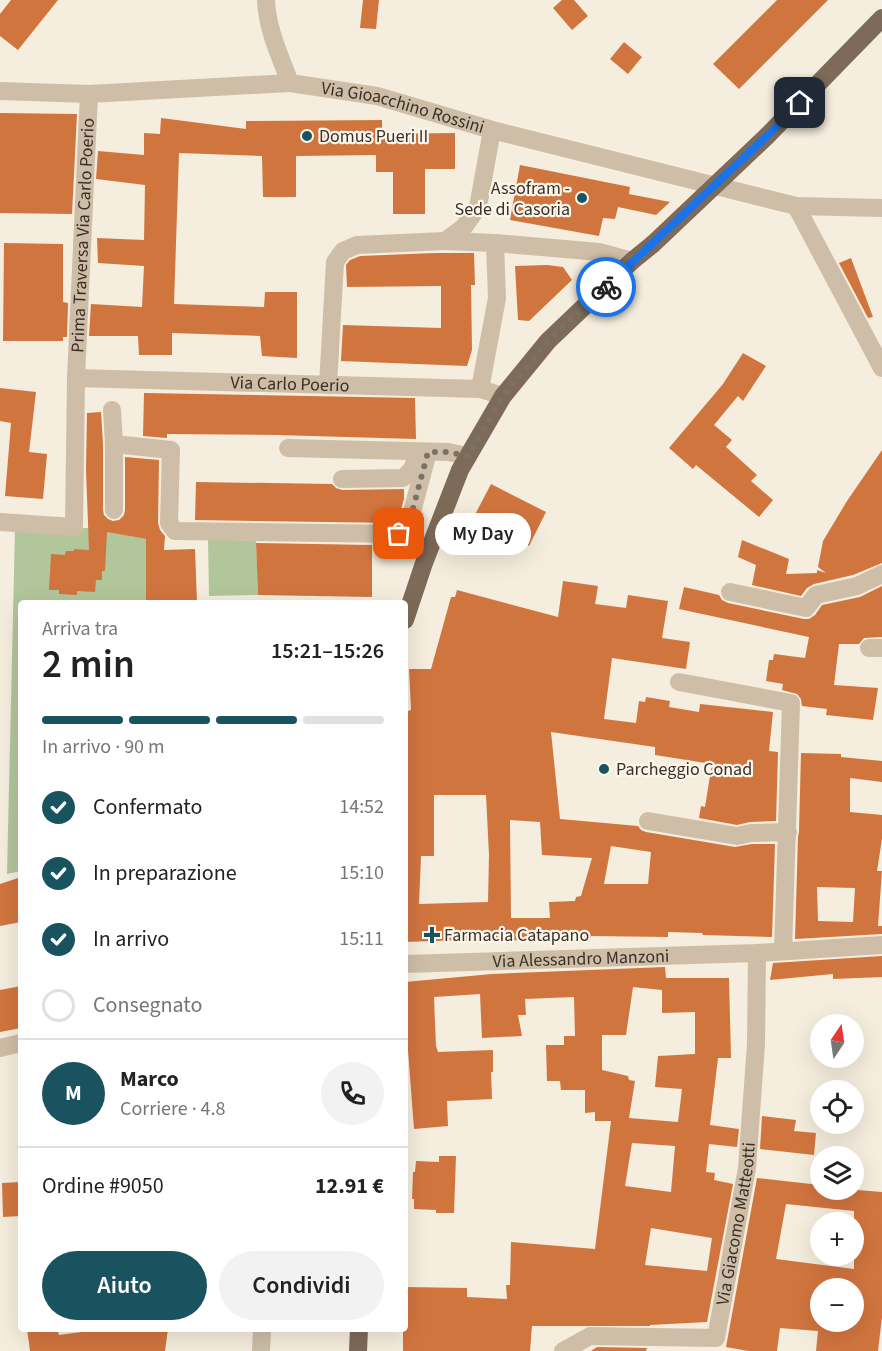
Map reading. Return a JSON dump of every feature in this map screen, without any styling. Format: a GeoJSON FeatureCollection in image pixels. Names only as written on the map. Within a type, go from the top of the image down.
{"type":"FeatureCollection","features":[{"type":"Feature","properties":{"kind":"main road"},"geometry":{"type":"LineString","coordinates":[[408,611],[460,470],[503,396],[548,341],[767,136],[882,18]]}},
{"type":"Feature","properties":{"kind":"main road"},"geometry":{"type":"LineString","coordinates":[[358,1351],[359,1332]]}},
{"type":"Feature","properties":{"kind":"street"},"geometry":{"type":"LineString","coordinates":[[266,0],[266,12],[290,83]]}},
{"type":"Feature","properties":{"kind":"street","name":"Via Gioacchino Rossini"},"geometry":{"type":"LineString","coordinates":[[0,91],[89,94],[290,83],[377,96],[492,130],[796,206],[882,208]]}},
{"type":"Feature","properties":{"kind":"street","name":"Prima Traversa Via Carlo Poerio"},"geometry":{"type":"LineString","coordinates":[[0,522],[74,527],[76,378],[89,94]]}},
{"type":"Feature","properties":{"kind":"street"},"geometry":{"type":"LineString","coordinates":[[446,241],[464,227],[478,207],[492,130]]}},
{"type":"Feature","properties":{"kind":"street"},"geometry":{"type":"LineString","coordinates":[[796,206],[882,368]]}},
{"type":"Feature","properties":{"kind":"street"},"geometry":{"type":"LineString","coordinates":[[328,385],[334,262],[343,251],[357,244],[446,241],[495,243],[599,252],[633,261]]}},
{"type":"Feature","properties":{"kind":"street"},"geometry":{"type":"LineString","coordinates":[[480,390],[497,298],[495,243]]}},
{"type":"Feature","properties":{"kind":"street","name":"Via Carlo Poerio"},"geometry":{"type":"LineString","coordinates":[[76,378],[480,390],[503,396]]}},
{"type":"Feature","properties":{"kind":"street"},"geometry":{"type":"LineString","coordinates":[[112,410],[114,510]]}},
{"type":"Feature","properties":{"kind":"street"},"geometry":{"type":"LineString","coordinates":[[114,444],[171,450],[169,523],[175,531],[399,534],[407,531],[423,452]]}},
{"type":"Feature","properties":{"kind":"street"},"geometry":{"type":"LineString","coordinates":[[288,448],[448,452],[468,456]]}},
{"type":"Feature","properties":{"kind":"street"},"geometry":{"type":"LineString","coordinates":[[342,479],[403,478],[423,452]]}},
{"type":"Feature","properties":{"kind":"street"},"geometry":{"type":"LineString","coordinates":[[730,592],[806,608],[816,595],[857,586],[882,574]]}},
{"type":"Feature","properties":{"kind":"street"},"geometry":{"type":"LineString","coordinates":[[679,682],[791,703],[783,951]]}},
{"type":"Feature","properties":{"kind":"street"},"geometry":{"type":"LineString","coordinates":[[648,822],[737,836],[751,833],[788,832]]}},
{"type":"Feature","properties":{"kind":"street","name":"Via Alessandro Manzoni"},"geometry":{"type":"LineString","coordinates":[[408,964],[757,953],[882,945]]}},
{"type":"Feature","properties":{"kind":"street","name":"Via Giacomo Matteotti"},"geometry":{"type":"LineString","coordinates":[[563,1351],[590,1336],[716,1338],[747,1168],[756,1044],[757,953]]}},
{"type":"Feature","properties":{"kind":"street"},"geometry":{"type":"LineString","coordinates":[[0,1048],[18,1045]]}},
{"type":"Feature","properties":{"kind":"street"},"geometry":{"type":"LineString","coordinates":[[261,1351],[262,1332]]}},
{"type":"Feature","properties":{"kind":"green space"},"geometry":{"type":"Polygon","coordinates":[[[88,528],[146,539],[146,600],[18,600],[18,872],[7,874],[15,529],[88,528]]]}},
{"type":"Feature","properties":{"kind":"green space"},"geometry":{"type":"Polygon","coordinates":[[[208,539],[256,541],[258,595],[209,596],[208,539]]]}},
{"type":"Feature","properties":{"kind":"building"},"geometry":{"type":"Polygon","coordinates":[[[11,0],[58,0],[18,50],[0,36],[0,14],[11,0]]]}},
{"type":"Feature","properties":{"kind":"building"},"geometry":{"type":"Polygon","coordinates":[[[363,0],[379,0],[376,29],[360,28],[363,0]]]}},
{"type":"Feature","properties":{"kind":"building"},"geometry":{"type":"Polygon","coordinates":[[[562,0],[574,0],[588,16],[572,30],[553,8],[562,0]]]}},
{"type":"Feature","properties":{"kind":"building"},"geometry":{"type":"Polygon","coordinates":[[[777,0],[828,0],[739,89],[713,64],[777,0]]]}},
{"type":"Feature","properties":{"kind":"building"},"geometry":{"type":"Polygon","coordinates":[[[624,42],[642,57],[628,74],[610,59],[624,42]]]}},
{"type":"Feature","properties":{"kind":"building"},"geometry":{"type":"Polygon","coordinates":[[[0,113],[77,114],[72,214],[0,213],[0,113]]]}},
{"type":"Feature","properties":{"kind":"building"},"geometry":{"type":"Polygon","coordinates":[[[161,118],[246,129],[246,121],[382,120],[382,134],[455,133],[455,169],[425,169],[425,214],[393,214],[393,172],[376,172],[376,155],[296,156],[296,197],[263,197],[262,156],[179,153],[174,304],[264,307],[265,292],[297,292],[297,358],[262,356],[260,336],[172,333],[172,355],[139,355],[138,336],[89,336],[91,304],[142,307],[144,266],[98,263],[97,238],[144,240],[145,185],[96,179],[98,151],[144,155],[144,133],[160,134],[161,118]]]}},
{"type":"Feature","properties":{"kind":"building","name":"Assofram - Sede di Casoria"},"geometry":{"type":"Polygon","coordinates":[[[520,165],[630,187],[629,194],[670,202],[656,215],[618,207],[615,219],[603,218],[599,236],[510,220],[520,165]]]}},
{"type":"Feature","properties":{"kind":"building"},"geometry":{"type":"Polygon","coordinates":[[[4,243],[63,244],[63,302],[68,303],[67,337],[63,337],[63,341],[3,341],[4,243]]]}},
{"type":"Feature","properties":{"kind":"building"},"geometry":{"type":"Polygon","coordinates":[[[474,253],[475,285],[471,285],[472,350],[467,366],[341,361],[343,325],[441,328],[441,286],[347,287],[346,265],[350,260],[360,256],[474,253]]]}},
{"type":"Feature","properties":{"kind":"building"},"geometry":{"type":"Polygon","coordinates":[[[851,258],[873,317],[868,318],[839,263],[851,258]]]}},
{"type":"Feature","properties":{"kind":"building"},"geometry":{"type":"Polygon","coordinates":[[[515,266],[563,267],[572,280],[529,321],[518,320],[515,266]]]}},
{"type":"Feature","properties":{"kind":"building"},"geometry":{"type":"Polygon","coordinates":[[[743,353],[766,366],[743,401],[738,396],[714,425],[732,440],[726,447],[757,475],[751,481],[773,500],[759,517],[696,465],[693,469],[669,448],[723,384],[743,353]]]}},
{"type":"Feature","properties":{"kind":"building"},"geometry":{"type":"Polygon","coordinates":[[[0,388],[36,392],[29,452],[47,454],[43,499],[5,496],[11,423],[0,421],[0,388]]]}},
{"type":"Feature","properties":{"kind":"building"},"geometry":{"type":"Polygon","coordinates":[[[144,393],[415,398],[416,439],[277,435],[167,434],[167,438],[143,436],[144,393]]]}},
{"type":"Feature","properties":{"kind":"building"},"geometry":{"type":"Polygon","coordinates":[[[101,412],[103,510],[108,519],[119,520],[124,515],[125,457],[159,460],[158,523],[165,536],[164,550],[195,549],[197,600],[146,600],[146,539],[107,532],[105,571],[102,571],[102,580],[96,580],[95,592],[77,591],[77,595],[59,594],[59,590],[49,590],[51,554],[65,555],[66,551],[74,551],[74,549],[89,550],[86,470],[87,413],[101,412]]]}},
{"type":"Feature","properties":{"kind":"building"},"geometry":{"type":"Polygon","coordinates":[[[882,450],[882,563],[853,575],[814,584],[807,588],[801,596],[752,585],[756,565],[738,557],[742,540],[789,559],[786,574],[817,573],[817,570],[826,573],[818,567],[823,541],[882,450]]]}},
{"type":"Feature","properties":{"kind":"building"},"geometry":{"type":"Polygon","coordinates":[[[196,482],[332,484],[342,490],[404,489],[404,499],[397,523],[195,520],[196,482]]]}},
{"type":"Feature","properties":{"kind":"building"},"geometry":{"type":"Polygon","coordinates":[[[491,484],[546,512],[529,546],[511,536],[505,547],[468,528],[491,484]]]}},
{"type":"Feature","properties":{"kind":"building"},"geometry":{"type":"Polygon","coordinates":[[[256,543],[372,545],[372,597],[258,595],[256,543]]]}},
{"type":"Feature","properties":{"kind":"building"},"geometry":{"type":"Polygon","coordinates":[[[563,581],[598,586],[595,604],[626,608],[628,595],[668,601],[662,638],[690,642],[686,669],[612,658],[604,719],[636,723],[639,701],[645,702],[646,697],[670,701],[669,707],[699,712],[700,704],[773,712],[769,751],[778,752],[776,821],[737,825],[699,818],[701,806],[705,807],[712,764],[655,755],[655,747],[551,732],[560,819],[638,826],[646,832],[735,847],[775,844],[772,937],[668,932],[668,937],[591,936],[591,938],[408,942],[408,711],[411,710],[409,669],[431,669],[451,597],[455,597],[457,590],[558,617],[563,581]],[[434,795],[434,856],[421,856],[419,904],[488,902],[489,855],[486,795],[434,795]],[[510,820],[511,918],[550,918],[549,902],[575,901],[576,897],[581,896],[592,858],[542,855],[540,822],[510,820]],[[611,846],[604,884],[648,884],[651,852],[611,846]]]}},
{"type":"Feature","properties":{"kind":"building"},"geometry":{"type":"Polygon","coordinates":[[[882,586],[882,637],[864,638],[859,644],[839,644],[834,685],[878,688],[873,720],[826,715],[827,709],[802,706],[797,694],[782,690],[783,684],[766,681],[769,660],[773,660],[774,654],[805,658],[809,637],[679,609],[684,587],[719,595],[728,603],[809,619],[822,605],[860,597],[882,586]]]}},
{"type":"Feature","properties":{"kind":"building"},"geometry":{"type":"Polygon","coordinates":[[[801,753],[841,754],[841,757],[882,761],[882,782],[850,778],[850,812],[882,815],[882,839],[877,871],[882,871],[878,926],[882,926],[882,934],[795,939],[801,753]],[[817,887],[818,921],[853,922],[855,888],[817,887]]]}},
{"type":"Feature","properties":{"kind":"building"},"geometry":{"type":"Polygon","coordinates":[[[18,878],[18,923],[0,926],[0,884],[18,878]]]}},
{"type":"Feature","properties":{"kind":"building"},"geometry":{"type":"Polygon","coordinates":[[[882,956],[882,977],[833,979],[833,974],[770,980],[773,963],[882,956]]]}},
{"type":"Feature","properties":{"kind":"building"},"geometry":{"type":"Polygon","coordinates":[[[665,967],[666,978],[729,978],[731,1058],[718,1058],[710,1125],[739,1129],[737,1147],[709,1144],[706,1172],[715,1173],[714,1180],[733,1184],[707,1322],[650,1326],[532,1326],[530,1351],[403,1351],[403,1332],[408,1332],[408,1287],[467,1288],[467,1297],[507,1299],[506,1285],[510,1285],[511,1242],[595,1249],[611,1121],[595,1121],[595,1112],[585,1113],[585,1090],[561,1090],[560,1081],[547,1081],[546,1045],[564,1045],[564,1036],[575,1036],[574,997],[525,999],[526,1015],[518,1015],[522,1036],[482,1038],[480,994],[434,997],[436,1046],[438,1052],[493,1050],[492,1099],[447,1101],[448,1126],[414,1129],[408,1050],[408,982],[492,974],[665,967]],[[633,987],[626,1035],[602,1035],[602,1070],[628,1076],[629,1080],[635,1081],[629,1118],[678,1122],[682,1089],[655,1087],[658,1056],[695,1054],[695,1012],[662,1013],[662,990],[633,987]],[[632,1143],[625,1186],[671,1192],[675,1146],[632,1143]],[[651,1228],[645,1265],[707,1271],[712,1238],[651,1228]]]}},
{"type":"Feature","properties":{"kind":"building"},"geometry":{"type":"Polygon","coordinates":[[[18,987],[18,1029],[0,1032],[0,990],[18,987]]]}},
{"type":"Feature","properties":{"kind":"building"},"geometry":{"type":"Polygon","coordinates":[[[762,1116],[796,1120],[794,1131],[816,1134],[815,1146],[810,1146],[810,1155],[760,1149],[762,1116]]]}},
{"type":"Feature","properties":{"kind":"building"},"geometry":{"type":"Polygon","coordinates":[[[439,1156],[456,1156],[454,1213],[414,1209],[413,1172],[415,1172],[416,1161],[439,1162],[439,1156]]]}},
{"type":"Feature","properties":{"kind":"building"},"geometry":{"type":"Polygon","coordinates":[[[757,1178],[810,1184],[810,1200],[864,1200],[864,1191],[882,1192],[882,1317],[878,1351],[816,1351],[818,1332],[864,1332],[864,1278],[810,1278],[810,1330],[780,1328],[777,1351],[748,1351],[726,1347],[757,1178]]]}},
{"type":"Feature","properties":{"kind":"building"},"geometry":{"type":"Polygon","coordinates":[[[18,1182],[18,1216],[3,1217],[2,1183],[18,1182]]]}},
{"type":"Feature","properties":{"kind":"building"},"geometry":{"type":"Polygon","coordinates":[[[27,1332],[58,1332],[59,1335],[82,1332],[168,1332],[165,1351],[30,1351],[27,1332]]]}},
{"type":"Feature","properties":{"kind":"building"},"geometry":{"type":"Polygon","coordinates":[[[597,1347],[647,1348],[646,1351],[591,1351],[597,1347]]]}},
{"type":"Feature","properties":{"kind":"way so far"},"geometry":{"type":"LineString","coordinates":[[399,534],[407,531],[428,452],[448,452],[468,456],[503,396],[548,341],[606,287]]}},
{"type":"Feature","properties":{"kind":"place","name":"Domus Pueri II"},"geometry":{"type":"Point","coordinates":[307,136]}},
{"type":"Feature","properties":{"kind":"place","name":"Assofram - Sede di Casoria"},"geometry":{"type":"Point","coordinates":[582,198]}},
{"type":"Feature","properties":{"kind":"place","name":"My Day"},"geometry":{"type":"Point","coordinates":[399,534]}},
{"type":"Feature","properties":{"kind":"place","name":"Parcheggio Conad"},"geometry":{"type":"Point","coordinates":[604,769]}},
{"type":"Feature","properties":{"kind":"place","name":"Farmacia Catapano"},"geometry":{"type":"Point","coordinates":[432,935]}},
{"type":"Feature","properties":{"kind":"route"},"geometry":{"type":"LineString","coordinates":[[606,287],[800,103]]}}]}
